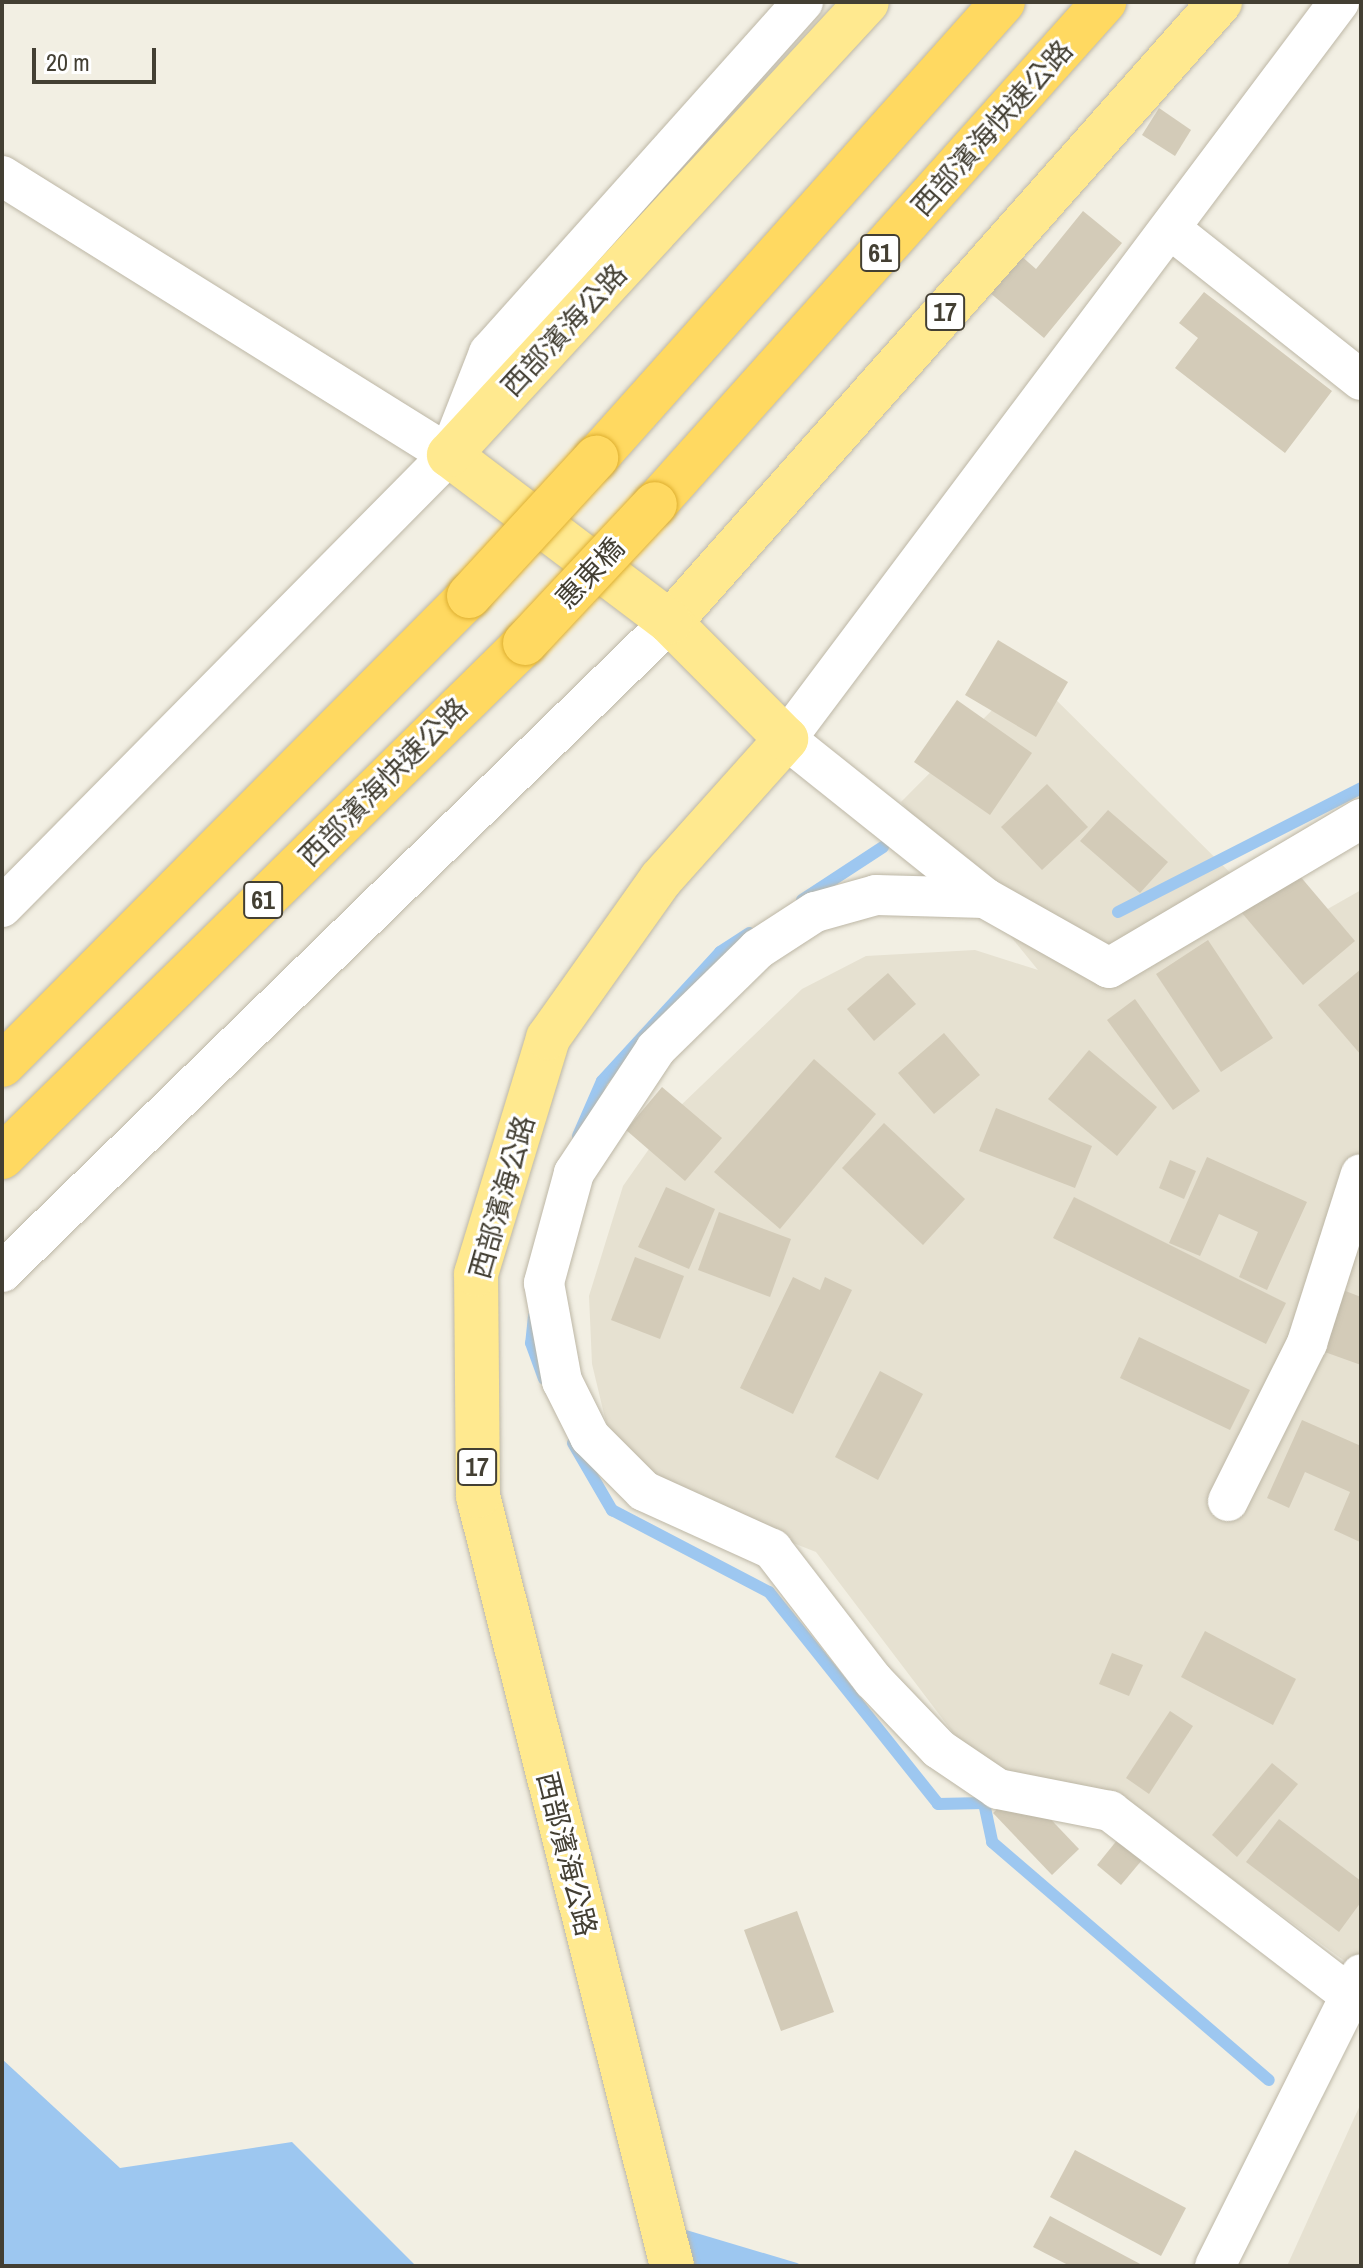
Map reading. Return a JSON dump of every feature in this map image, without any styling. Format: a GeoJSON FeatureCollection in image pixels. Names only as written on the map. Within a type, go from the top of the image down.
{"type":"FeatureCollection","features":[{"type":"Feature","properties":{"kind":"highway","name":"61"},"geometry":{"type":"LineString","coordinates":[[2,1065],[469,596],[1003,2]]}},
{"type":"Feature","properties":{"kind":"highway","name":"西部濱海快速公路"},"geometry":{"type":"LineString","coordinates":[[655,504],[1104,2]]}},
{"type":"Feature","properties":{"kind":"highway","name":"惠東橋"},"geometry":{"type":"LineString","coordinates":[[525,643],[655,504]]}},
{"type":"Feature","properties":{"kind":"highway","name":"西部濱海快速公路"},"geometry":{"type":"LineString","coordinates":[[2,1157],[525,643]]}},
{"type":"Feature","properties":{"kind":"main road","name":"西部濱海公路"},"geometry":{"type":"LineString","coordinates":[[449,455],[867,2]]}},
{"type":"Feature","properties":{"kind":"main road","name":"17"},"geometry":{"type":"LineString","coordinates":[[670,622],[1220,2]]}},
{"type":"Feature","properties":{"kind":"main road"},"geometry":{"type":"LineString","coordinates":[[449,455],[670,622],[786,739]]}},
{"type":"Feature","properties":{"kind":"main road","name":"西部濱海公路"},"geometry":{"type":"LineString","coordinates":[[672,2266],[478,1496],[476,1274],[548,1038],[661,879],[786,739]]}},
{"type":"Feature","properties":{"kind":"street"},"geometry":{"type":"LineString","coordinates":[[2,907],[449,455],[489,353],[803,2]]}},
{"type":"Feature","properties":{"kind":"street"},"geometry":{"type":"LineString","coordinates":[[1339,2],[1173,231],[786,739],[985,898],[1109,968],[1361,819]]}},
{"type":"Feature","properties":{"kind":"street"},"geometry":{"type":"LineString","coordinates":[[2,176],[449,455]]}},
{"type":"Feature","properties":{"kind":"street"},"geometry":{"type":"LineString","coordinates":[[1173,231],[1361,380]]}},
{"type":"Feature","properties":{"kind":"street"},"geometry":{"type":"LineString","coordinates":[[2,1272],[670,622]]}},
{"type":"Feature","properties":{"kind":"street"},"geometry":{"type":"LineString","coordinates":[[985,898],[876,895],[815,912],[758,949],[656,1049],[574,1173],[544,1283],[562,1381],[590,1437],[644,1491],[772,1549],[873,1680],[939,1749],[998,1789],[1110,1811],[1356,1985],[1215,2266]]}},
{"type":"Feature","properties":{"kind":"street"},"geometry":{"type":"LineString","coordinates":[[1228,1501],[1307,1343],[1361,1174]]}},
{"type":"Feature","properties":{"kind":"shaded area"},"geometry":{"type":"Polygon","coordinates":[[[1029,673],[1289,931],[1361,890],[1361,1973],[1134,1807],[1029,1787],[970,1755],[816,1552],[682,1499],[610,1439],[592,1364],[589,1296],[623,1186],[677,1109],[802,989],[866,956],[975,950],[1038,970],[901,802],[1029,673]]]}},
{"type":"Feature","properties":{"kind":"shaded area"},"geometry":{"type":"Polygon","coordinates":[[[1361,2103],[1361,2266],[1287,2266],[1361,2103]]]}},
{"type":"Feature","properties":{"kind":"water"},"geometry":{"type":"Polygon","coordinates":[[[2,2059],[120,2168],[292,2142],[416,2266],[2,2266],[2,2059]]]}},
{"type":"Feature","properties":{"kind":"water"},"geometry":{"type":"Polygon","coordinates":[[[646,2218],[797,2263],[803,2266],[659,2266],[646,2218]]]}},
{"type":"Feature","properties":{"kind":"building"},"geometry":{"type":"Polygon","coordinates":[[[1159,108],[1191,130],[1175,156],[1142,135],[1159,108]]]}},
{"type":"Feature","properties":{"kind":"building"},"geometry":{"type":"Polygon","coordinates":[[[1083,211],[1122,243],[1044,338],[989,292],[1020,255],[1036,269],[1083,211]]]}},
{"type":"Feature","properties":{"kind":"building"},"geometry":{"type":"Polygon","coordinates":[[[1204,292],[1332,391],[1285,453],[1175,368],[1198,338],[1179,323],[1204,292]]]}},
{"type":"Feature","properties":{"kind":"building"},"geometry":{"type":"Polygon","coordinates":[[[998,640],[1068,682],[1036,737],[965,695],[998,640]]]}},
{"type":"Feature","properties":{"kind":"building"},"geometry":{"type":"Polygon","coordinates":[[[957,700],[1032,753],[990,815],[914,762],[957,700]]]}},
{"type":"Feature","properties":{"kind":"building"},"geometry":{"type":"Polygon","coordinates":[[[1047,784],[1088,827],[1042,870],[1001,827],[1047,784]]]}},
{"type":"Feature","properties":{"kind":"building"},"geometry":{"type":"Polygon","coordinates":[[[1108,810],[1168,862],[1140,893],[1080,841],[1108,810]]]}},
{"type":"Feature","properties":{"kind":"building"},"geometry":{"type":"Polygon","coordinates":[[[1294,869],[1355,941],[1303,985],[1242,913],[1294,869]]]}},
{"type":"Feature","properties":{"kind":"building"},"geometry":{"type":"Polygon","coordinates":[[[1208,940],[1273,1038],[1221,1072],[1156,974],[1208,940]]]}},
{"type":"Feature","properties":{"kind":"building"},"geometry":{"type":"Polygon","coordinates":[[[1361,969],[1361,1055],[1318,1005],[1361,969]]]}},
{"type":"Feature","properties":{"kind":"building"},"geometry":{"type":"Polygon","coordinates":[[[888,973],[916,1004],[874,1041],[847,1009],[888,973]]]}},
{"type":"Feature","properties":{"kind":"building"},"geometry":{"type":"Polygon","coordinates":[[[1135,999],[1200,1091],[1173,1110],[1107,1020],[1135,999]]]}},
{"type":"Feature","properties":{"kind":"building"},"geometry":{"type":"Polygon","coordinates":[[[944,1033],[980,1075],[934,1114],[898,1073],[944,1033]]]}},
{"type":"Feature","properties":{"kind":"building"},"geometry":{"type":"Polygon","coordinates":[[[1089,1050],[1157,1107],[1117,1156],[1048,1099],[1089,1050]]]}},
{"type":"Feature","properties":{"kind":"building"},"geometry":{"type":"Polygon","coordinates":[[[814,1059],[876,1114],[780,1229],[714,1172],[814,1059]]]}},
{"type":"Feature","properties":{"kind":"building"},"geometry":{"type":"Polygon","coordinates":[[[662,1087],[722,1138],[685,1181],[626,1130],[662,1087]]]}},
{"type":"Feature","properties":{"kind":"building"},"geometry":{"type":"Polygon","coordinates":[[[996,1108],[1092,1146],[1075,1188],[979,1151],[996,1108]]]}},
{"type":"Feature","properties":{"kind":"building"},"geometry":{"type":"Polygon","coordinates":[[[884,1123],[965,1199],[923,1245],[842,1168],[884,1123]]]}},
{"type":"Feature","properties":{"kind":"building"},"geometry":{"type":"Polygon","coordinates":[[[1207,1157],[1307,1202],[1267,1290],[1239,1277],[1258,1232],[1219,1214],[1200,1256],[1169,1243],[1207,1157]]]}},
{"type":"Feature","properties":{"kind":"building"},"geometry":{"type":"Polygon","coordinates":[[[1170,1160],[1196,1171],[1184,1199],[1159,1188],[1170,1160]]]}},
{"type":"Feature","properties":{"kind":"building"},"geometry":{"type":"Polygon","coordinates":[[[666,1187],[715,1209],[689,1269],[638,1247],[666,1187]]]}},
{"type":"Feature","properties":{"kind":"building"},"geometry":{"type":"Polygon","coordinates":[[[1074,1197],[1286,1303],[1266,1344],[1053,1238],[1074,1197]]]}},
{"type":"Feature","properties":{"kind":"building"},"geometry":{"type":"Polygon","coordinates":[[[719,1212],[791,1239],[770,1297],[698,1270],[719,1212]]]}},
{"type":"Feature","properties":{"kind":"building"},"geometry":{"type":"Polygon","coordinates":[[[635,1257],[684,1276],[660,1339],[611,1320],[635,1257]]]}},
{"type":"Feature","properties":{"kind":"building"},"geometry":{"type":"Polygon","coordinates":[[[793,1277],[820,1290],[825,1277],[852,1290],[793,1414],[740,1388],[793,1277]]]}},
{"type":"Feature","properties":{"kind":"building"},"geometry":{"type":"Polygon","coordinates":[[[1330,1285],[1361,1297],[1361,1365],[1308,1346],[1330,1285]]]}},
{"type":"Feature","properties":{"kind":"building"},"geometry":{"type":"Polygon","coordinates":[[[1139,1337],[1250,1390],[1230,1430],[1120,1378],[1139,1337]]]}},
{"type":"Feature","properties":{"kind":"building"},"geometry":{"type":"Polygon","coordinates":[[[880,1371],[923,1394],[878,1480],[835,1457],[880,1371]]]}},
{"type":"Feature","properties":{"kind":"building"},"geometry":{"type":"Polygon","coordinates":[[[1302,1420],[1361,1446],[1360,1542],[1334,1530],[1350,1492],[1305,1472],[1289,1508],[1267,1498],[1302,1420]]]}},
{"type":"Feature","properties":{"kind":"building"},"geometry":{"type":"Polygon","coordinates":[[[1205,1631],[1296,1679],[1273,1725],[1181,1677],[1205,1631]]]}},
{"type":"Feature","properties":{"kind":"building"},"geometry":{"type":"Polygon","coordinates":[[[1112,1653],[1143,1665],[1129,1696],[1099,1684],[1112,1653]]]}},
{"type":"Feature","properties":{"kind":"building"},"geometry":{"type":"Polygon","coordinates":[[[1170,1711],[1193,1726],[1149,1794],[1126,1778],[1170,1711]]]}},
{"type":"Feature","properties":{"kind":"building"},"geometry":{"type":"Polygon","coordinates":[[[1272,1763],[1298,1784],[1237,1857],[1212,1835],[1272,1763]]]}},
{"type":"Feature","properties":{"kind":"building"},"geometry":{"type":"Polygon","coordinates":[[[1020,1787],[1079,1849],[1052,1875],[993,1813],[1020,1787]]]}},
{"type":"Feature","properties":{"kind":"building"},"geometry":{"type":"Polygon","coordinates":[[[1279,1819],[1361,1881],[1361,1902],[1339,1932],[1246,1862],[1279,1819]]]}},
{"type":"Feature","properties":{"kind":"building"},"geometry":{"type":"Polygon","coordinates":[[[1118,1839],[1142,1860],[1121,1885],[1097,1865],[1118,1839]]]}},
{"type":"Feature","properties":{"kind":"building"},"geometry":{"type":"Polygon","coordinates":[[[797,1911],[834,2012],[781,2031],[744,1930],[797,1911]]]}},
{"type":"Feature","properties":{"kind":"building"},"geometry":{"type":"Polygon","coordinates":[[[1075,2150],[1186,2208],[1161,2256],[1050,2197],[1075,2150]]]}},
{"type":"Feature","properties":{"kind":"building"},"geometry":{"type":"Polygon","coordinates":[[[1050,2216],[1144,2266],[1070,2266],[1033,2247],[1050,2216]]]}},
{"type":"Feature","properties":{"kind":"waterway"},"geometry":{"type":"LineString","coordinates":[[1118,912],[1361,788]]}},
{"type":"Feature","properties":{"kind":"waterway"},"geometry":{"type":"LineString","coordinates":[[802,900],[883,847]]}},
{"type":"Feature","properties":{"kind":"waterway"},"geometry":{"type":"LineString","coordinates":[[578,1136],[602,1081],[720,952],[749,933]]}},
{"type":"Feature","properties":{"kind":"waterway"},"geometry":{"type":"LineString","coordinates":[[534,1316],[531,1343],[544,1379]]}},
{"type":"Feature","properties":{"kind":"waterway"},"geometry":{"type":"LineString","coordinates":[[573,1443],[612,1510],[769,1592],[938,1804],[984,1803],[992,1842],[1269,2080]]}}]}
